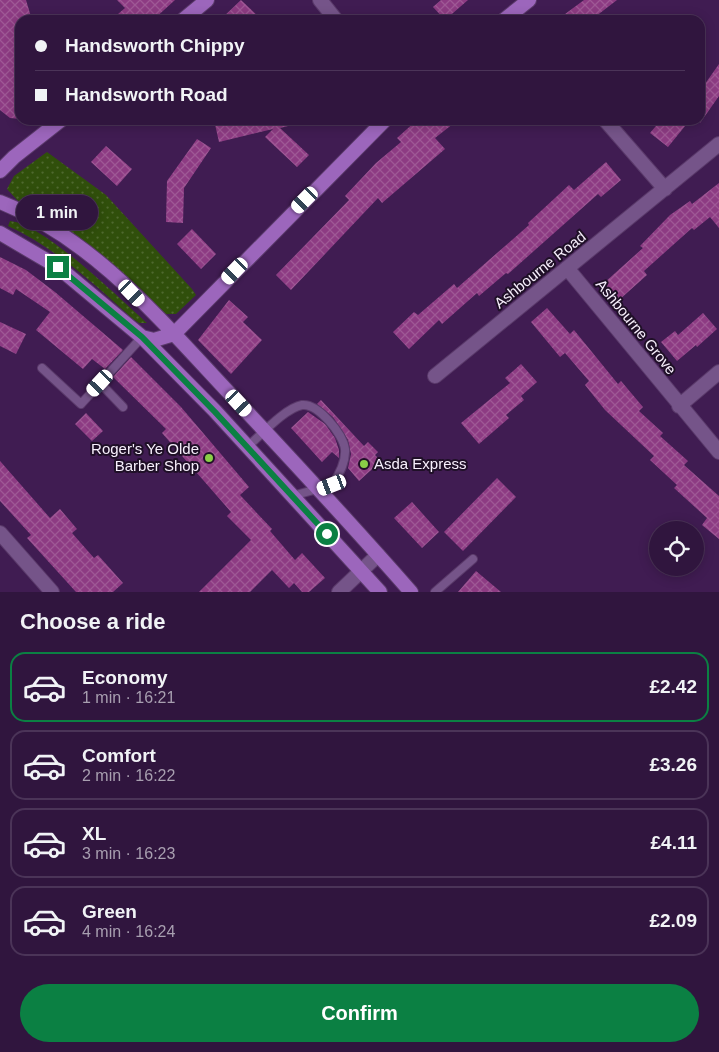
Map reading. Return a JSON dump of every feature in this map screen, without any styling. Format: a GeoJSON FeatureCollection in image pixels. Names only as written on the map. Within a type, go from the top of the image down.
{"type":"FeatureCollection","features":[{"type":"Feature","properties":{"kind":"main road"},"geometry":{"type":"LineString","coordinates":[[189,15],[207,0]]}},
{"type":"Feature","properties":{"kind":"main road"},"geometry":{"type":"LineString","coordinates":[[515,15],[529,0]]}},
{"type":"Feature","properties":{"kind":"main road"},"geometry":{"type":"LineString","coordinates":[[0,170],[55,125]]}},
{"type":"Feature","properties":{"kind":"main road"},"geometry":{"type":"LineString","coordinates":[[142,337],[154,340],[174,334],[380,125]]}},
{"type":"Feature","properties":{"kind":"main road"},"geometry":{"type":"LineString","coordinates":[[0,202],[28,213],[78,246],[124,284],[174,334],[320,490],[411,592]]}},
{"type":"Feature","properties":{"kind":"main road"},"geometry":{"type":"LineString","coordinates":[[0,232],[58,267],[142,337],[380,592]]}},
{"type":"Feature","properties":{"kind":"street"},"geometry":{"type":"LineString","coordinates":[[320,0],[332,15]]}},
{"type":"Feature","properties":{"kind":"street"},"geometry":{"type":"LineString","coordinates":[[609,125],[665,189]]}},
{"type":"Feature","properties":{"kind":"street","name":"Ashbourne Road"},"geometry":{"type":"LineString","coordinates":[[435,376],[719,144]]}},
{"type":"Feature","properties":{"kind":"street","name":"Ashbourne Grove"},"geometry":{"type":"LineString","coordinates":[[567,268],[679,406],[719,452]]}},
{"type":"Feature","properties":{"kind":"street"},"geometry":{"type":"LineString","coordinates":[[679,406],[719,372]]}},
{"type":"Feature","properties":{"kind":"street"},"geometry":{"type":"LineString","coordinates":[[0,533],[52,592]]}},
{"type":"Feature","properties":{"kind":"street"},"geometry":{"type":"LineString","coordinates":[[339,592],[378,555]]}},
{"type":"Feature","properties":{"kind":"lane"},"geometry":{"type":"LineString","coordinates":[[42,368],[81,404],[142,337]]}},
{"type":"Feature","properties":{"kind":"lane"},"geometry":{"type":"LineString","coordinates":[[100,383],[123,407]]}},
{"type":"Feature","properties":{"kind":"lane"},"geometry":{"type":"LineString","coordinates":[[247,448],[290,410],[302,405],[315,408],[332,424],[345,450],[343,464],[332,485],[320,490],[292,496]]}},
{"type":"Feature","properties":{"kind":"lane"},"geometry":{"type":"LineString","coordinates":[[435,592],[473,559]]}},
{"type":"Feature","properties":{"kind":"green space"},"geometry":{"type":"Polygon","coordinates":[[[47,152],[106,195],[192,289],[196,295],[176,314],[166,314],[89,247],[17,200],[7,189],[14,176],[47,152]]]}},
{"type":"Feature","properties":{"kind":"green space"},"geometry":{"type":"Polygon","coordinates":[[[10,221],[25,225],[61,248],[147,323],[139,323],[133,319],[89,280],[58,256],[26,235],[8,226],[10,221]]]}},
{"type":"Feature","properties":{"kind":"building"},"geometry":{"type":"Polygon","coordinates":[[[0,0],[26,0],[30,15],[15,15],[15,118],[10,118],[0,110],[0,0]]]}},
{"type":"Feature","properties":{"kind":"building"},"geometry":{"type":"Polygon","coordinates":[[[117,0],[175,0],[158,15],[117,15],[125,8],[117,0]]]}},
{"type":"Feature","properties":{"kind":"building"},"geometry":{"type":"Polygon","coordinates":[[[241,0],[257,15],[225,15],[241,0]]]}},
{"type":"Feature","properties":{"kind":"building"},"geometry":{"type":"Polygon","coordinates":[[[441,0],[468,0],[451,15],[440,15],[433,7],[441,0]]]}},
{"type":"Feature","properties":{"kind":"building"},"geometry":{"type":"Polygon","coordinates":[[[584,0],[617,0],[598,15],[564,15],[584,0]]]}},
{"type":"Feature","properties":{"kind":"building"},"geometry":{"type":"Polygon","coordinates":[[[719,64],[719,96],[705,116],[705,84],[719,64]]]}},
{"type":"Feature","properties":{"kind":"building"},"geometry":{"type":"Polygon","coordinates":[[[215,125],[288,125],[280,128],[309,155],[297,167],[265,137],[273,129],[219,142],[215,125]]]}},
{"type":"Feature","properties":{"kind":"building"},"geometry":{"type":"Polygon","coordinates":[[[411,125],[452,125],[435,138],[445,149],[382,203],[378,198],[291,290],[276,275],[349,200],[345,196],[376,163],[401,142],[397,138],[411,125]]]}},
{"type":"Feature","properties":{"kind":"building"},"geometry":{"type":"Polygon","coordinates":[[[657,125],[686,125],[668,147],[650,133],[657,125]]]}},
{"type":"Feature","properties":{"kind":"building"},"geometry":{"type":"Polygon","coordinates":[[[197,139],[211,148],[184,188],[183,223],[166,222],[167,181],[197,139]]]}},
{"type":"Feature","properties":{"kind":"building"},"geometry":{"type":"Polygon","coordinates":[[[106,146],[132,169],[117,186],[91,162],[106,146]]]}},
{"type":"Feature","properties":{"kind":"building"},"geometry":{"type":"Polygon","coordinates":[[[606,162],[621,180],[601,197],[598,194],[508,274],[506,273],[479,296],[477,293],[442,324],[439,320],[409,349],[393,332],[414,312],[418,315],[454,284],[457,288],[529,225],[528,223],[569,185],[574,190],[606,162]]]}},
{"type":"Feature","properties":{"kind":"building"},"geometry":{"type":"Polygon","coordinates":[[[719,183],[719,228],[710,217],[694,230],[692,228],[644,271],[647,275],[619,300],[604,283],[643,248],[640,246],[670,215],[690,201],[692,204],[719,183]]]}},
{"type":"Feature","properties":{"kind":"building"},"geometry":{"type":"Polygon","coordinates":[[[192,229],[216,254],[201,269],[177,244],[192,229]]]}},
{"type":"Feature","properties":{"kind":"building"},"geometry":{"type":"Polygon","coordinates":[[[0,257],[26,270],[123,350],[105,369],[92,359],[83,369],[36,330],[50,312],[16,289],[13,295],[0,288],[0,257]]]}},
{"type":"Feature","properties":{"kind":"building"},"geometry":{"type":"Polygon","coordinates":[[[229,300],[248,317],[243,322],[262,340],[231,374],[198,340],[229,300]]]}},
{"type":"Feature","properties":{"kind":"building"},"geometry":{"type":"Polygon","coordinates":[[[547,308],[570,334],[574,330],[618,384],[621,381],[643,407],[639,411],[663,433],[660,436],[688,461],[684,465],[719,496],[719,539],[704,527],[707,518],[674,488],[677,485],[650,460],[654,456],[605,410],[585,385],[589,381],[565,353],[560,357],[531,322],[547,308]]]}},
{"type":"Feature","properties":{"kind":"building"},"geometry":{"type":"Polygon","coordinates":[[[703,313],[717,329],[697,347],[696,345],[677,361],[661,342],[675,331],[678,335],[703,313]]]}},
{"type":"Feature","properties":{"kind":"building"},"geometry":{"type":"Polygon","coordinates":[[[0,322],[26,334],[16,354],[0,346],[0,322]]]}},
{"type":"Feature","properties":{"kind":"building"},"geometry":{"type":"Polygon","coordinates":[[[131,357],[181,407],[249,487],[240,495],[272,529],[270,531],[295,560],[302,553],[325,578],[309,592],[302,592],[294,583],[289,588],[272,570],[250,592],[199,592],[251,540],[227,516],[231,512],[162,433],[166,429],[113,377],[131,357]]]}},
{"type":"Feature","properties":{"kind":"building"},"geometry":{"type":"Polygon","coordinates":[[[521,364],[537,382],[521,396],[524,400],[506,415],[509,418],[479,444],[461,423],[510,383],[505,378],[521,364]]]}},
{"type":"Feature","properties":{"kind":"building"},"geometry":{"type":"Polygon","coordinates":[[[321,400],[364,446],[368,442],[378,452],[375,455],[381,461],[359,481],[348,468],[351,454],[348,440],[333,417],[317,404],[321,400]]]}},
{"type":"Feature","properties":{"kind":"building"},"geometry":{"type":"Polygon","coordinates":[[[308,412],[325,424],[335,438],[339,450],[339,458],[332,452],[322,462],[291,428],[308,412]]]}},
{"type":"Feature","properties":{"kind":"building"},"geometry":{"type":"Polygon","coordinates":[[[86,413],[103,431],[92,441],[75,424],[86,413]]]}},
{"type":"Feature","properties":{"kind":"building"},"geometry":{"type":"Polygon","coordinates":[[[0,461],[50,518],[60,509],[77,529],[72,533],[94,558],[98,555],[123,583],[113,592],[76,592],[27,538],[31,535],[0,501],[0,461]]]}},
{"type":"Feature","properties":{"kind":"building"},"geometry":{"type":"Polygon","coordinates":[[[497,478],[516,497],[463,551],[444,532],[497,478]]]}},
{"type":"Feature","properties":{"kind":"building"},"geometry":{"type":"Polygon","coordinates":[[[412,502],[439,532],[422,548],[394,518],[412,502]]]}},
{"type":"Feature","properties":{"kind":"building"},"geometry":{"type":"Polygon","coordinates":[[[476,571],[501,592],[458,592],[476,571]]]}},
{"type":"Feature","properties":{"kind":"place","name":"Roger's Ye Olde Barber Shop"},"geometry":{"type":"Point","coordinates":[209,458]}},
{"type":"Feature","properties":{"kind":"place","name":"Asda Express"},"geometry":{"type":"Point","coordinates":[364,464]}},
{"type":"Feature","properties":{"kind":"route"},"geometry":{"type":"LineString","coordinates":[[58,267],[142,337],[215,412],[327,534]]}}]}
